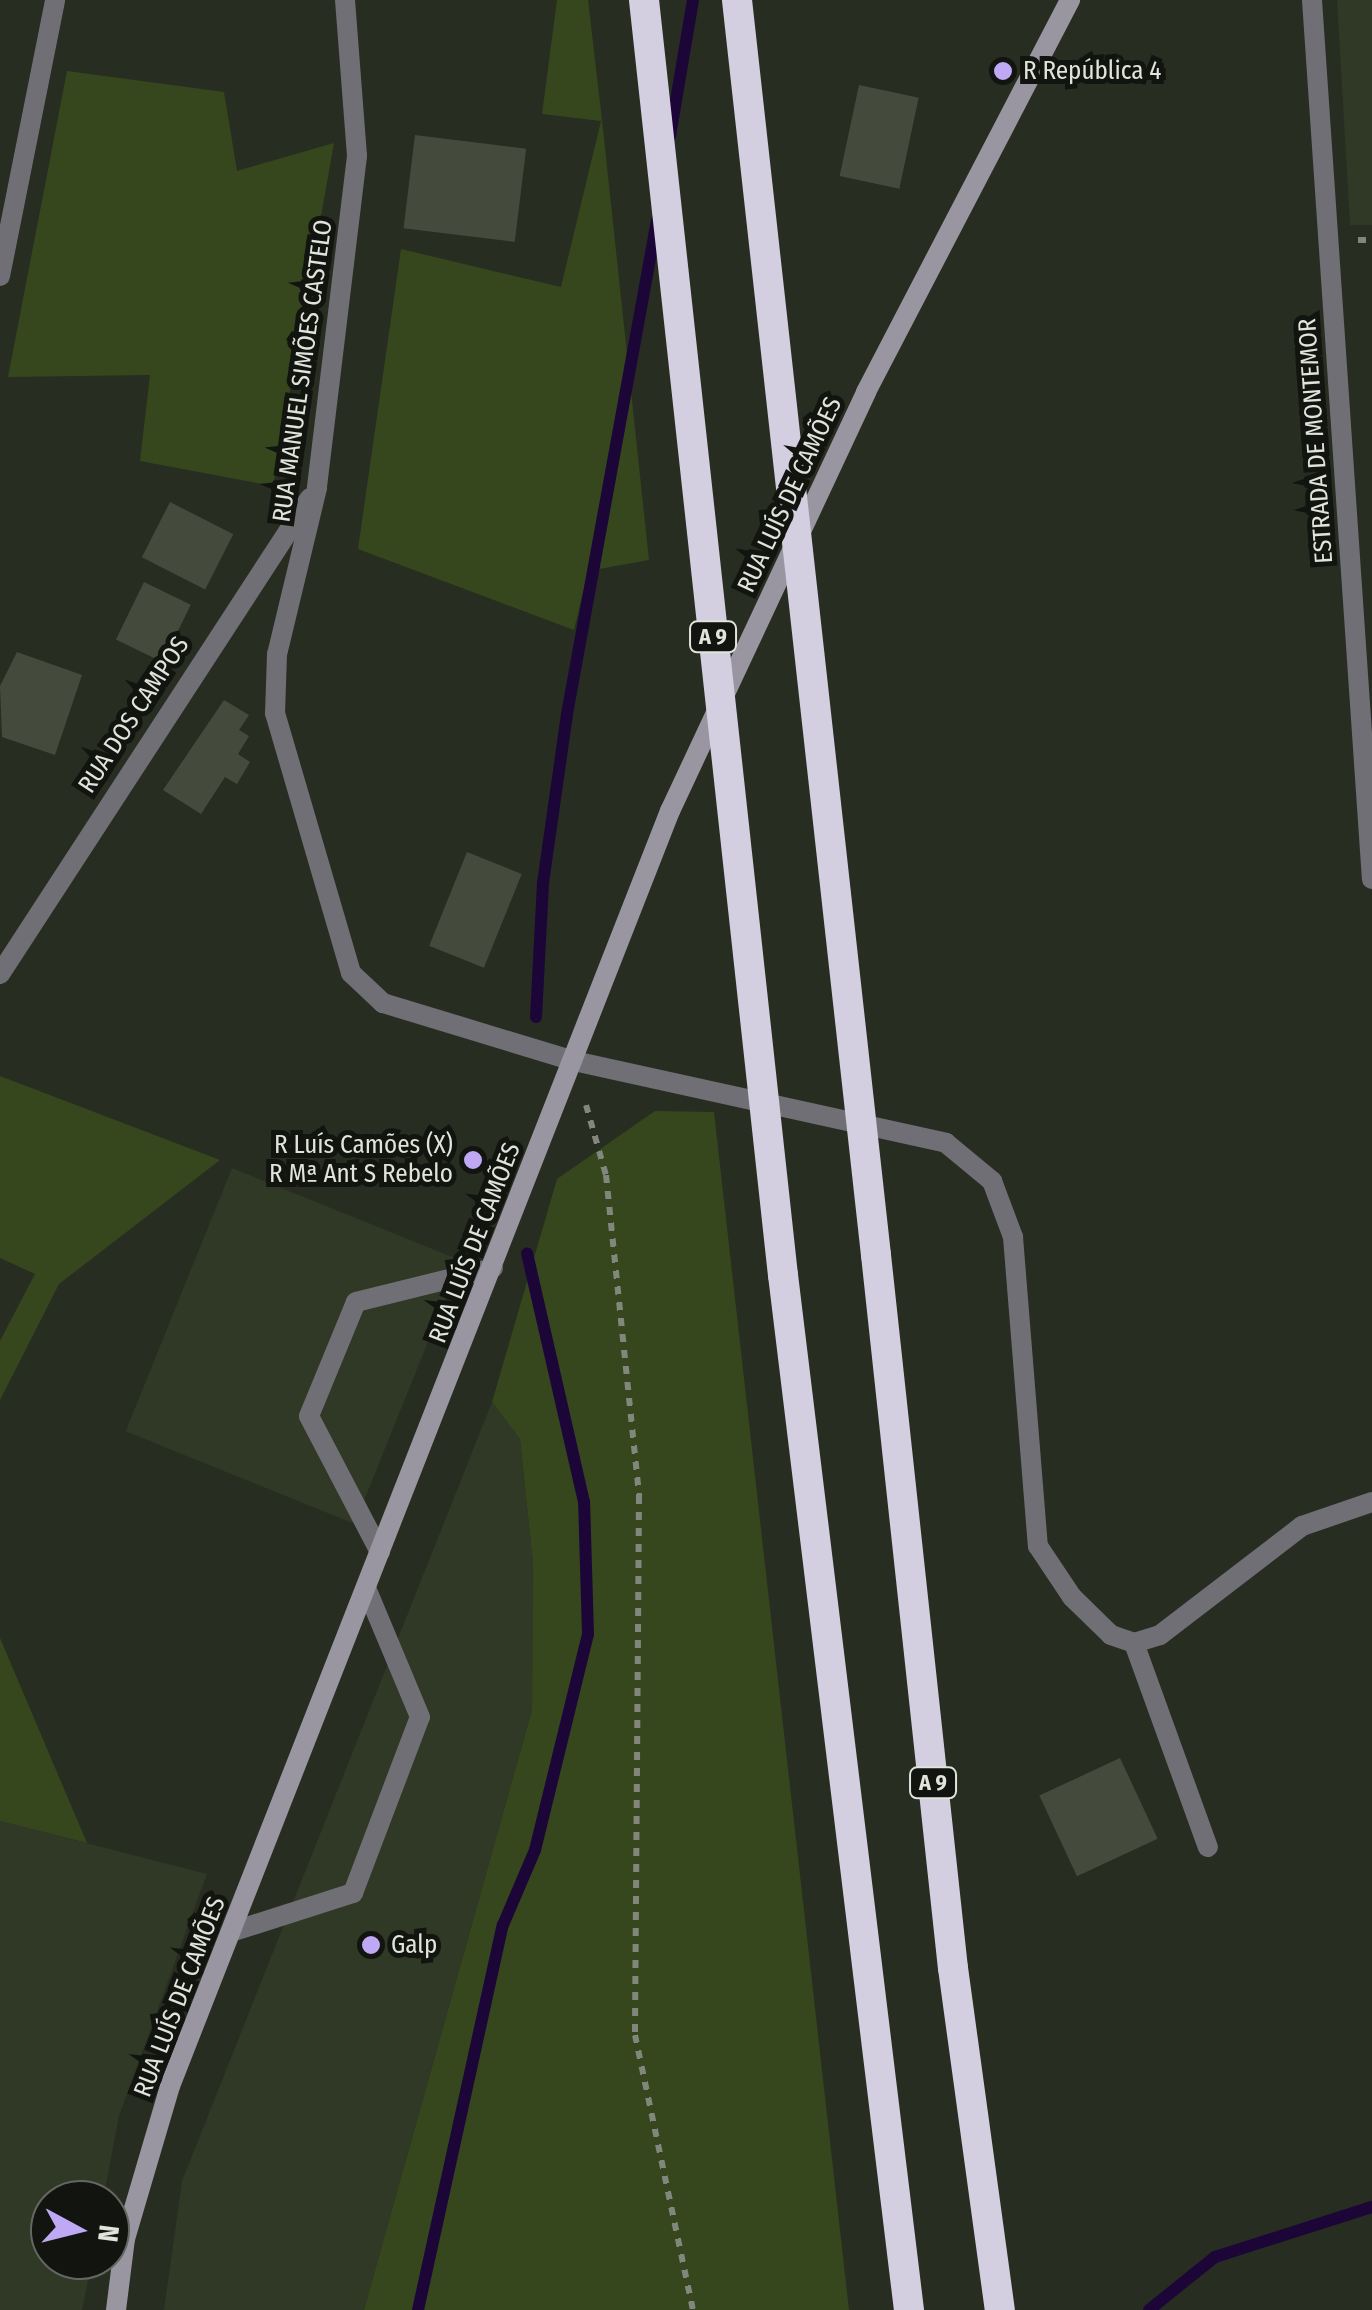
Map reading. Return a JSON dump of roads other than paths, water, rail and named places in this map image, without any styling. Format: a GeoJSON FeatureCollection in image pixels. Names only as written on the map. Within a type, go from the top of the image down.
{"type":"FeatureCollection","features":[{"type":"Feature","properties":{"kind":"highway","name":"A 9"},"geometry":{"type":"LineString","coordinates":[[644,0],[783,1274],[909,2310]]}},
{"type":"Feature","properties":{"kind":"highway","name":"A 9"},"geometry":{"type":"LineString","coordinates":[[737,0],[953,1968],[1000,2310]]}},
{"type":"Feature","properties":{"kind":"main road","name":"RUA LUÍS DE CAMÕES"},"geometry":{"type":"LineString","coordinates":[[116,2310],[125,2240],[170,2086],[670,810],[954,222],[1070,0]]}},
{"type":"Feature","properties":{"kind":"street"},"geometry":{"type":"LineString","coordinates":[[0,276],[54,0]]}},
{"type":"Feature","properties":{"kind":"street","name":"RUA MANUEL SIMÕES CASTELO"},"geometry":{"type":"LineString","coordinates":[[345,0],[357,156],[317,488],[277,654],[275,713],[351,974],[384,1003],[574,1061],[946,1144],[992,1181],[1013,1236],[1038,1546],[1072,1597],[1111,1635],[1134,1643]]}},
{"type":"Feature","properties":{"kind":"street","name":"ESTRADA DE MONTEMOR"},"geometry":{"type":"LineString","coordinates":[[1312,0],[1372,879]]}},
{"type":"Feature","properties":{"kind":"street","name":"RUA DOS CAMPOS"},"geometry":{"type":"LineString","coordinates":[[0,974],[317,488]]}},
{"type":"Feature","properties":{"kind":"street"},"geometry":{"type":"LineString","coordinates":[[380,1552],[309,1416],[356,1302],[493,1268]]}},
{"type":"Feature","properties":{"kind":"street"},"geometry":{"type":"LineString","coordinates":[[1208,1847],[1134,1643],[1207,1606],[1302,1526],[1372,1502]]}},
{"type":"Feature","properties":{"kind":"street"},"geometry":{"type":"LineString","coordinates":[[231,1932],[353,1893],[420,1717],[366,1588]]}},
{"type":"Feature","properties":{"kind":"waterway"},"geometry":{"type":"LineString","coordinates":[[670,136],[693,0]]}},
{"type":"Feature","properties":{"kind":"waterway"},"geometry":{"type":"LineString","coordinates":[[536,1017],[543,883],[567,714],[657,220]]}},
{"type":"Feature","properties":{"kind":"waterway"},"geometry":{"type":"LineString","coordinates":[[418,2310],[503,1925],[535,1850],[588,1634],[584,1502],[527,1253]]}},
{"type":"Feature","properties":{"kind":"waterway"},"geometry":{"type":"LineString","coordinates":[[1149,2310],[1215,2257],[1372,2207]]}},
{"type":"Feature","properties":{"kind":"place","name":"R República 4"},"geometry":{"type":"Point","coordinates":[1003,71]}},
{"type":"Feature","properties":{"kind":"place","name":"R Luís Camões (X) R Mª Ant S Rebelo"},"geometry":{"type":"Point","coordinates":[473,1160]}},
{"type":"Feature","properties":{"kind":"place","name":"Galp"},"geometry":{"type":"Point","coordinates":[371,1945]}}]}
